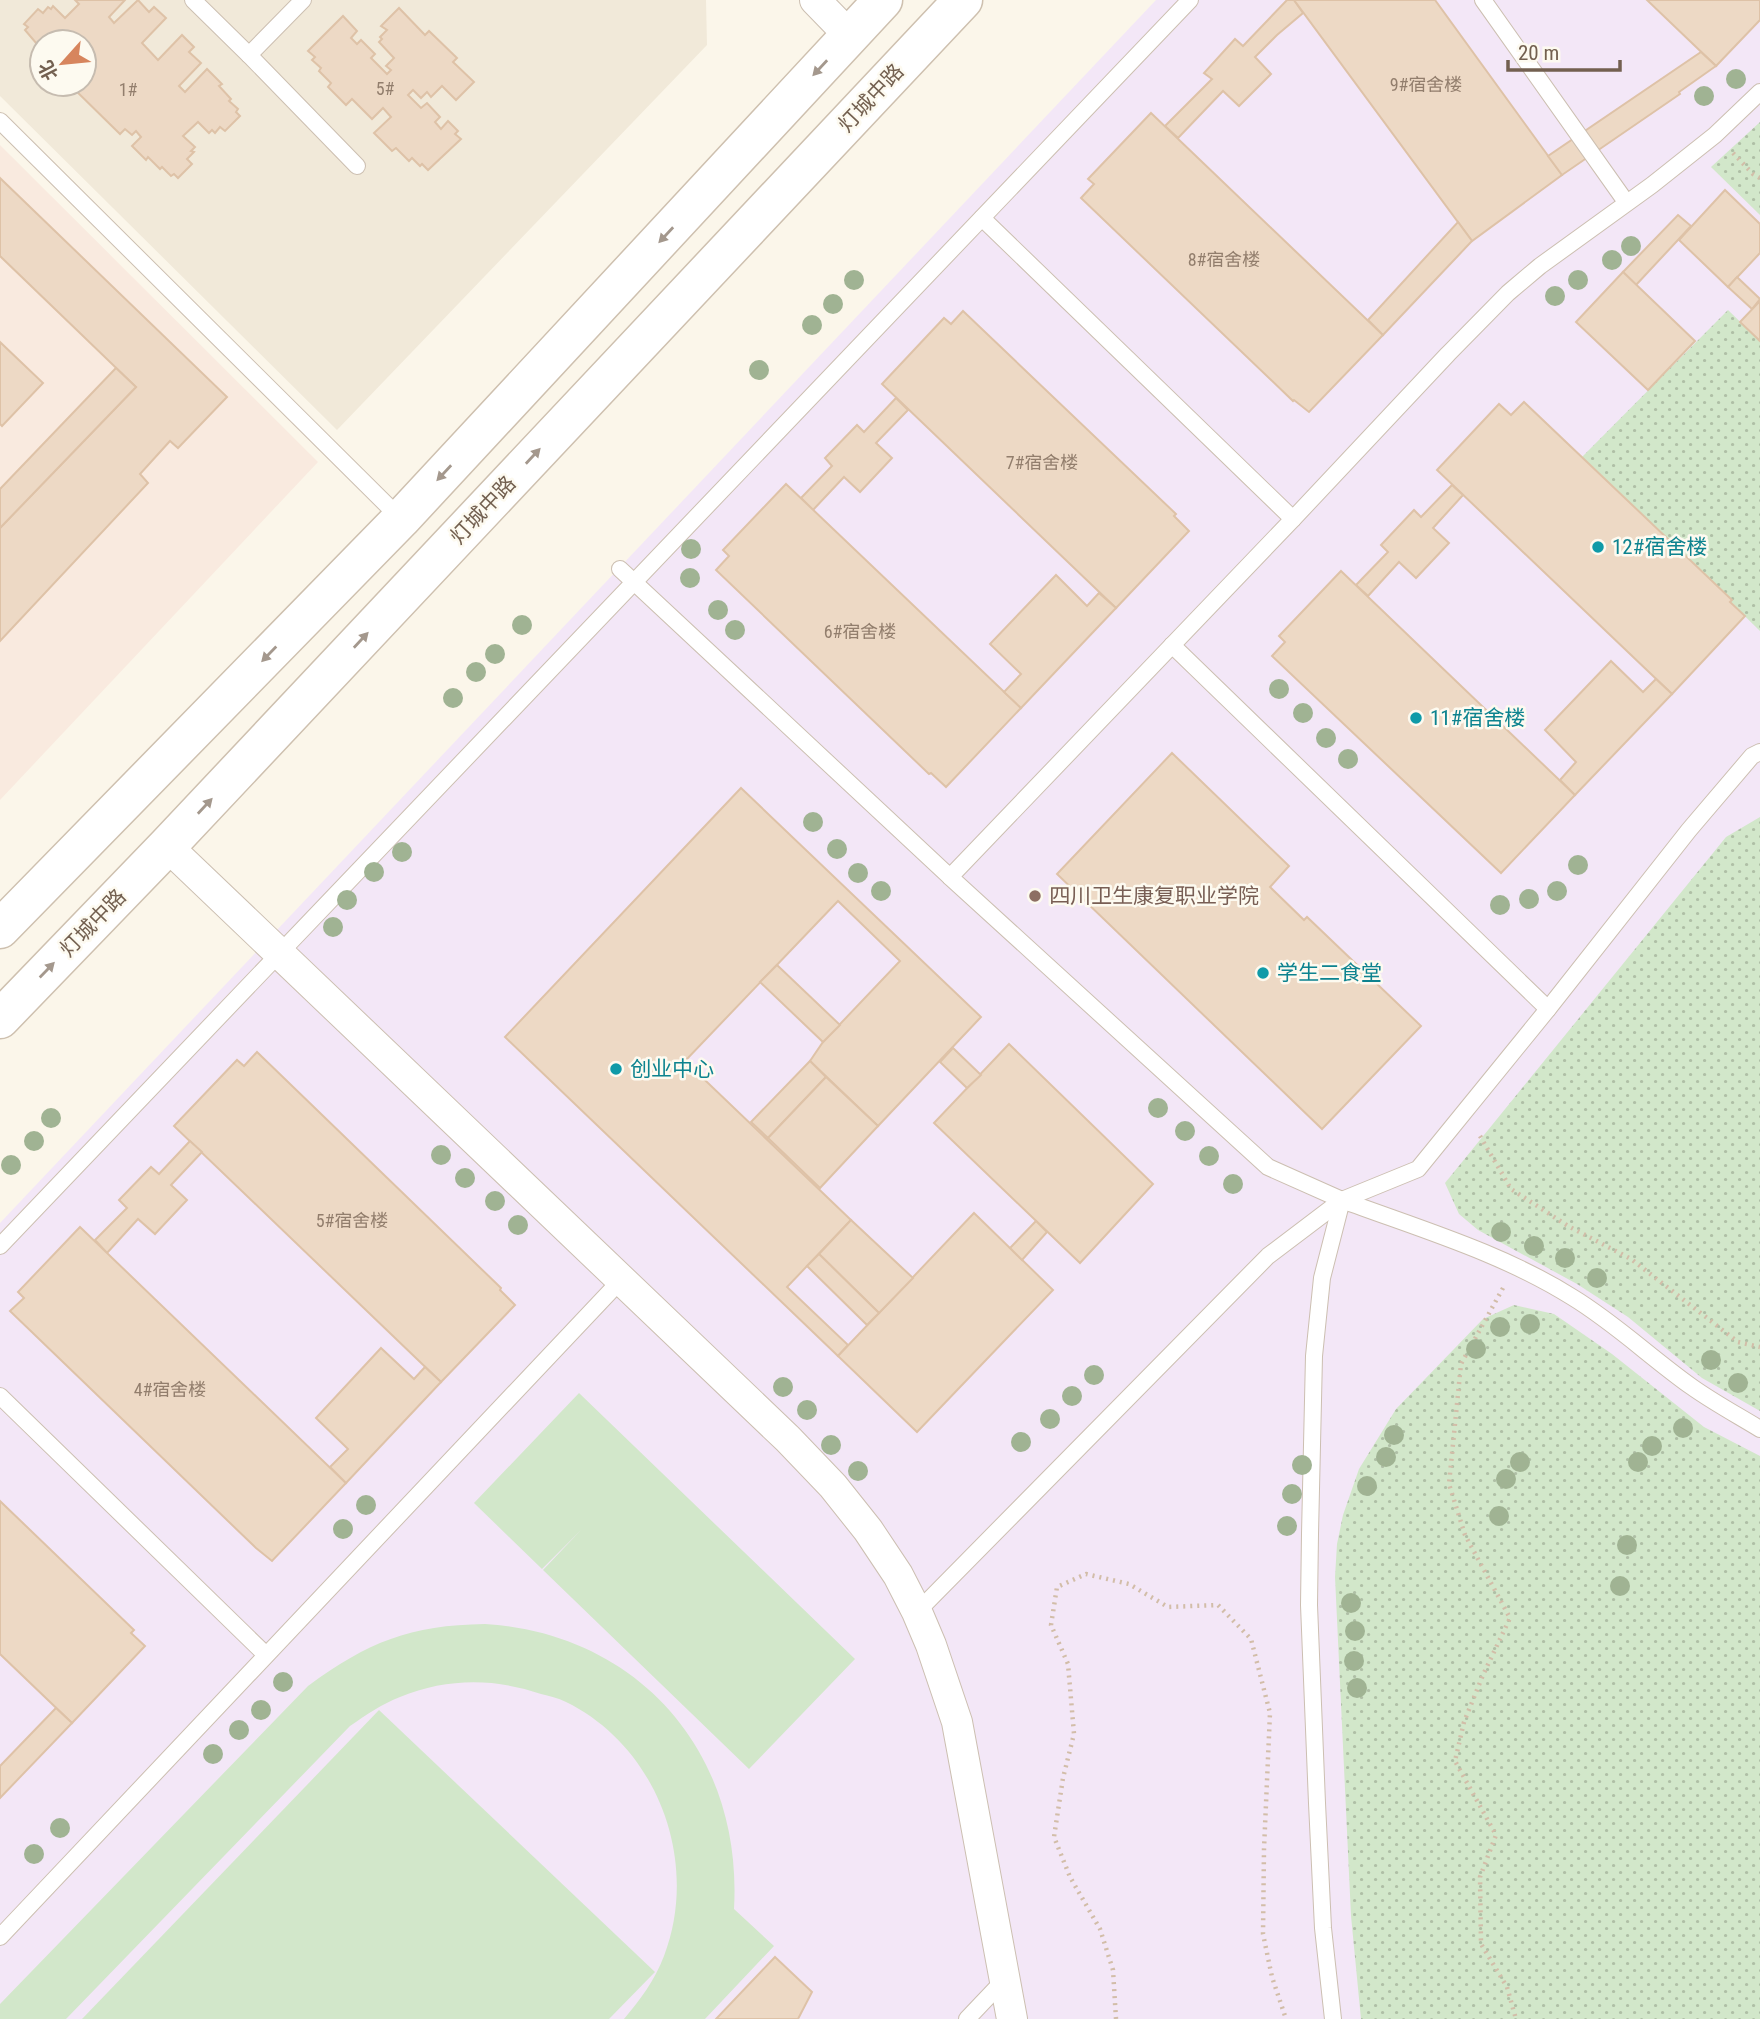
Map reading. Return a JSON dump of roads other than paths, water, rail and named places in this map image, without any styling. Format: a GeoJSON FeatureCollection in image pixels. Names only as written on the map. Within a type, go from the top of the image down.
{"type":"FeatureCollection","features":[{"type":"Feature","properties":{"kind":"main road"},"geometry":{"type":"LineString","coordinates":[[0,929],[401,519],[883,0]]}},
{"type":"Feature","properties":{"kind":"main road","name":"灯城中路"},"geometry":{"type":"LineString","coordinates":[[0,1019],[167,846],[963,0]]}},
{"type":"Feature","properties":{"kind":"street"},"geometry":{"type":"LineString","coordinates":[[815,0],[850,36]]}},
{"type":"Feature","properties":{"kind":"street"},"geometry":{"type":"LineString","coordinates":[[167,846],[788,1440],[833,1486],[868,1530],[898,1576],[917,1612],[941,1671],[957,1722],[1012,2019]]}},
{"type":"Feature","properties":{"kind":"lane"},"geometry":{"type":"LineString","coordinates":[[193,0],[357,166]]}},
{"type":"Feature","properties":{"kind":"lane"},"geometry":{"type":"LineString","coordinates":[[249,55],[303,0]]}},
{"type":"Feature","properties":{"kind":"lane"},"geometry":{"type":"LineString","coordinates":[[0,1247],[1190,0]]}},
{"type":"Feature","properties":{"kind":"lane"},"geometry":{"type":"LineString","coordinates":[[1483,0],[1626,202]]}},
{"type":"Feature","properties":{"kind":"lane"},"geometry":{"type":"LineString","coordinates":[[950,877],[1508,293],[1715,135],[1760,92]]}},
{"type":"Feature","properties":{"kind":"lane"},"geometry":{"type":"LineString","coordinates":[[0,121],[401,519]]}},
{"type":"Feature","properties":{"kind":"lane"},"geometry":{"type":"LineString","coordinates":[[982,218],[1293,519]]}},
{"type":"Feature","properties":{"kind":"lane"},"geometry":{"type":"LineString","coordinates":[[620,569],[950,877],[1268,1167],[1342,1200],[1516,1266],[1574,1298],[1693,1388],[1760,1429]]}},
{"type":"Feature","properties":{"kind":"lane"},"geometry":{"type":"LineString","coordinates":[[1172,645],[1548,1009]]}},
{"type":"Feature","properties":{"kind":"lane"},"geometry":{"type":"LineString","coordinates":[[917,1612],[1268,1256],[1342,1200],[1418,1169],[1689,830],[1752,756],[1760,752]]}},
{"type":"Feature","properties":{"kind":"lane"},"geometry":{"type":"LineString","coordinates":[[1333,2019],[1324,1928],[1309,1605],[1314,1356],[1322,1278],[1342,1200]]}},
{"type":"Feature","properties":{"kind":"lane"},"geometry":{"type":"LineString","coordinates":[[0,1937],[621,1280]]}},
{"type":"Feature","properties":{"kind":"lane"},"geometry":{"type":"LineString","coordinates":[[0,1396],[266,1655]]}},
{"type":"Feature","properties":{"kind":"lane"},"geometry":{"type":"LineString","coordinates":[[967,2019],[1005,1979]]}},
{"type":"Feature","properties":{"kind":"place","name":"12#宿舍楼"},"geometry":{"type":"Point","coordinates":[1598,547]}},
{"type":"Feature","properties":{"kind":"place","name":"11#宿舍楼"},"geometry":{"type":"Point","coordinates":[1416,718]}},
{"type":"Feature","properties":{"kind":"place","name":"四川卫生康复职业学院"},"geometry":{"type":"Point","coordinates":[1035,896]}},
{"type":"Feature","properties":{"kind":"place","name":"学生二食堂"},"geometry":{"type":"Point","coordinates":[1263,973]}},
{"type":"Feature","properties":{"kind":"place","name":"创业中心"},"geometry":{"type":"Point","coordinates":[616,1069]}}]}
